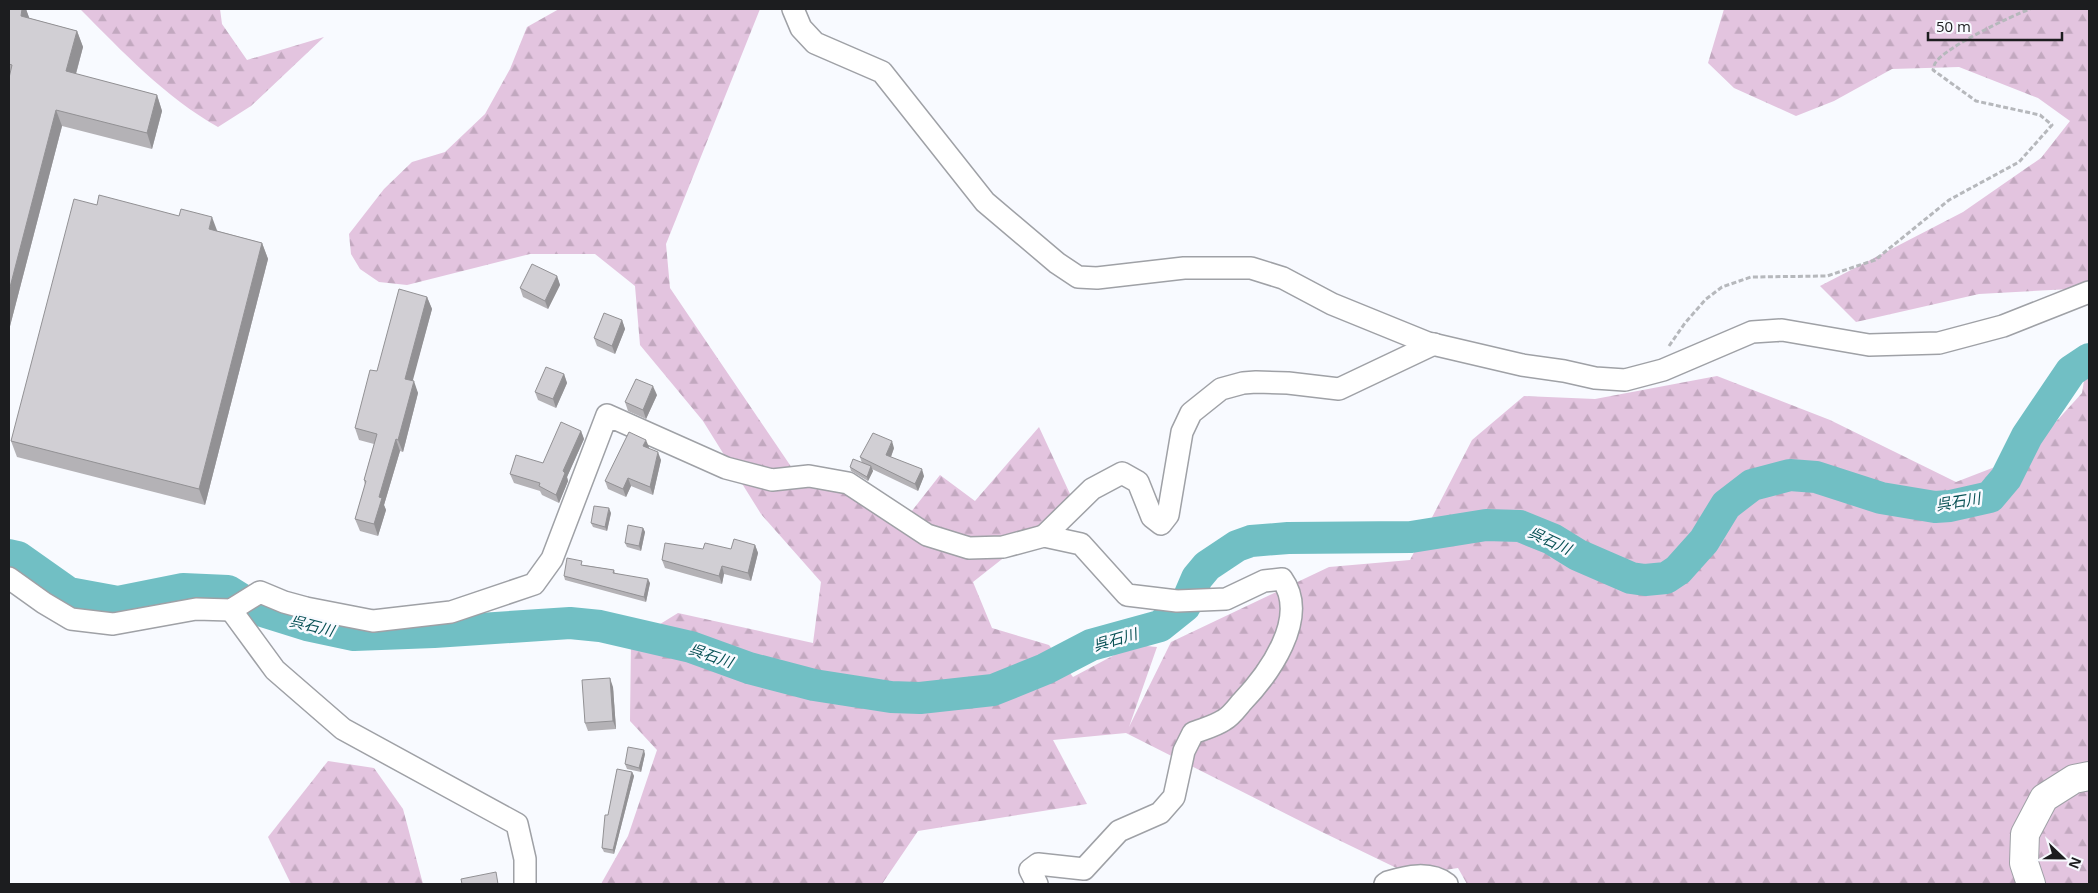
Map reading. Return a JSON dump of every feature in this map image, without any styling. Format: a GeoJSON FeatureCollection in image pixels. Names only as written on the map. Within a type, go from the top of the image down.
{"type":"FeatureCollection","features":[{"type":"Feature","properties":{"kind":"street"},"geometry":{"type":"LineString","coordinates":[[793,9],[801,28],[815,43],[882,72],[985,202],[1057,263],[1078,277],[1097,278],[1184,268],[1251,268],[1283,278],[1332,304],[1434,344],[1595,378],[1625,380],[1663,370],[1752,332],[1782,330],[1869,345],[1938,343],[2003,326],[2089,292]]}},
{"type":"Feature","properties":{"kind":"street"},"geometry":{"type":"LineString","coordinates":[[1044,536],[1092,489],[1122,473],[1138,482],[1152,517],[1161,524],[1168,516],[1182,432],[1191,413],[1221,389],[1243,382],[1256,382],[1339,389],[1434,344]]}},
{"type":"Feature","properties":{"kind":"street"},"geometry":{"type":"LineString","coordinates":[[9,578],[44,603],[71,619],[112,624],[196,609],[233,608],[260,592],[284,602],[306,608],[372,621],[451,612],[534,584],[552,559],[607,415],[726,468],[772,480],[809,476],[848,484],[926,535],[968,548],[1003,547],[1044,536],[1081,544],[1127,595],[1177,601],[1226,599],[1264,581],[1282,579],[1289,588],[1291,620],[1280,650],[1261,683],[1226,719],[1193,733],[1184,751],[1174,797],[1160,813],[1119,831],[1084,869],[1038,864],[1030,870],[1037,884]]}},
{"type":"Feature","properties":{"kind":"street"},"geometry":{"type":"LineString","coordinates":[[233,608],[274,670],[343,729],[517,824],[526,859],[525,884]]}},
{"type":"Feature","properties":{"kind":"street"},"geometry":{"type":"LineString","coordinates":[[2031,884],[2024,863],[2024,834],[2044,798],[2074,779],[2089,776]]}},
{"type":"Feature","properties":{"kind":"street"},"geometry":{"type":"LineString","coordinates":[[1385,884],[1411,875],[1434,878],[1447,884]]}},
{"type":"Feature","properties":{"kind":"path"},"geometry":{"type":"LineString","coordinates":[[1650,373],[1685,324],[1706,299],[1722,287],[1751,277],[1827,276],[1875,260],[1949,200],[2019,162],[2052,125],[2040,115],[1976,102],[1933,70],[1936,62],[1950,50],[2007,17],[2030,9]]}},
{"type":"Feature","properties":{"kind":"green space"},"geometry":{"type":"Polygon","coordinates":[[[80,9],[220,9],[222,24],[247,60],[324,37],[251,106],[218,127],[162,88],[80,9]]]}},
{"type":"Feature","properties":{"kind":"green space"},"geometry":{"type":"Polygon","coordinates":[[[559,9],[760,9],[666,244],[670,288],[792,468],[904,521],[940,475],[975,501],[1039,427],[1071,496],[1025,541],[973,582],[992,628],[1049,645],[1073,677],[1133,645],[1157,647],[1129,727],[1171,642],[1329,567],[1410,560],[1472,440],[1524,396],[1595,399],[1717,376],[1830,420],[1956,482],[2026,455],[2082,393],[2089,350],[2089,884],[1467,884],[1458,868],[1411,875],[1126,733],[1053,740],[1087,804],[918,831],[882,884],[601,884],[628,836],[657,750],[630,721],[631,642],[678,613],[813,643],[821,582],[761,514],[703,421],[640,345],[635,286],[595,254],[530,254],[407,285],[379,282],[360,269],[351,254],[349,234],[384,189],[412,162],[445,152],[485,114],[510,69],[527,27],[559,9]]]}},
{"type":"Feature","properties":{"kind":"green space"},"geometry":{"type":"Polygon","coordinates":[[[1724,9],[2089,9],[2089,288],[1979,294],[1856,322],[1820,286],[1963,212],[2041,158],[2070,121],[2038,98],[1959,67],[1892,69],[1834,101],[1796,116],[1734,88],[1708,63],[1724,9]]]}},
{"type":"Feature","properties":{"kind":"green space"},"geometry":{"type":"Polygon","coordinates":[[[328,761],[374,768],[403,809],[423,884],[291,884],[268,837],[328,761]]]}},
{"type":"Feature","properties":{"kind":"building"},"geometry":{"type":"Polygon","coordinates":[[[9,9],[22,9],[21,16],[77,31],[66,71],[157,95],[147,133],[56,110],[9,291],[9,78],[12,65],[9,64],[9,9]]]}},
{"type":"Feature","properties":{"kind":"building"},"geometry":{"type":"Polygon","coordinates":[[[99,195],[179,216],[181,209],[212,217],[209,229],[262,243],[199,489],[11,441],[74,199],[97,205],[99,195]]]}},
{"type":"Feature","properties":{"kind":"building"},"geometry":{"type":"Polygon","coordinates":[[[532,264],[557,276],[545,301],[520,288],[532,264]]]}},
{"type":"Feature","properties":{"kind":"building"},"geometry":{"type":"Polygon","coordinates":[[[399,289],[427,297],[405,379],[414,381],[398,440],[396,439],[379,497],[382,498],[374,524],[355,519],[377,434],[355,428],[370,370],[377,371],[399,289]]]}},
{"type":"Feature","properties":{"kind":"building"},"geometry":{"type":"Polygon","coordinates":[[[604,313],[622,320],[612,346],[594,338],[604,313]]]}},
{"type":"Feature","properties":{"kind":"building"},"geometry":{"type":"Polygon","coordinates":[[[546,367],[564,374],[553,399],[535,392],[546,367]]]}},
{"type":"Feature","properties":{"kind":"building"},"geometry":{"type":"Polygon","coordinates":[[[636,379],[653,386],[643,410],[625,402],[636,379]]]}},
{"type":"Feature","properties":{"kind":"building"},"geometry":{"type":"Polygon","coordinates":[[[561,422],[581,431],[563,471],[565,473],[556,495],[539,486],[540,483],[510,474],[516,455],[543,463],[561,422]]]}},
{"type":"Feature","properties":{"kind":"building"},"geometry":{"type":"Polygon","coordinates":[[[629,432],[646,440],[643,446],[658,452],[650,487],[628,478],[623,489],[605,481],[629,432]]]}},
{"type":"Feature","properties":{"kind":"building"},"geometry":{"type":"Polygon","coordinates":[[[873,433],[892,441],[886,455],[922,469],[915,484],[860,457],[873,433]]]}},
{"type":"Feature","properties":{"kind":"building"},"geometry":{"type":"Polygon","coordinates":[[[853,459],[871,466],[867,477],[850,467],[853,459]]]}},
{"type":"Feature","properties":{"kind":"building"},"geometry":{"type":"Polygon","coordinates":[[[594,506],[609,508],[605,527],[591,523],[594,506]]]}},
{"type":"Feature","properties":{"kind":"building"},"geometry":{"type":"Polygon","coordinates":[[[628,525],[643,528],[639,546],[625,543],[628,525]]]}},
{"type":"Feature","properties":{"kind":"building"},"geometry":{"type":"Polygon","coordinates":[[[734,539],[755,545],[748,573],[722,566],[719,576],[662,560],[665,543],[703,549],[705,543],[731,549],[734,539]]]}},
{"type":"Feature","properties":{"kind":"building"},"geometry":{"type":"Polygon","coordinates":[[[567,558],[582,561],[581,565],[614,570],[613,573],[648,579],[644,597],[564,576],[567,558]]]}},
{"type":"Feature","properties":{"kind":"building"},"geometry":{"type":"Polygon","coordinates":[[[610,678],[613,721],[585,723],[582,680],[610,678]]]}},
{"type":"Feature","properties":{"kind":"building"},"geometry":{"type":"Polygon","coordinates":[[[628,747],[644,750],[639,768],[625,764],[628,747]]]}},
{"type":"Feature","properties":{"kind":"building"},"geometry":{"type":"Polygon","coordinates":[[[617,769],[632,772],[613,850],[602,848],[605,815],[608,815],[617,769]]]}},
{"type":"Feature","properties":{"kind":"building"},"geometry":{"type":"Polygon","coordinates":[[[496,872],[498,884],[462,884],[461,879],[496,872]]]}},
{"type":"Feature","properties":{"kind":"waterway","name":"呉石川"},"geometry":{"type":"LineString","coordinates":[[9,555],[18,557],[69,593],[118,602],[183,589],[228,591],[259,610],[307,625],[354,635],[570,623],[600,626],[691,647],[749,668],[814,685],[891,697],[920,698],[993,690],[1045,669],[1091,645],[1160,626],[1185,606],[1197,578],[1207,566],[1237,546],[1251,541],[1288,538],[1411,537],[1486,525],[1520,526],[1552,539],[1578,555],[1631,578],[1645,580],[1666,578],[1678,570],[1704,541],[1726,505],[1752,485],[1790,475],[1816,477],[1881,498],[1935,507],[1950,506],[1990,497],[2006,478],[2027,436],[2071,371],[2089,359]]}}]}
